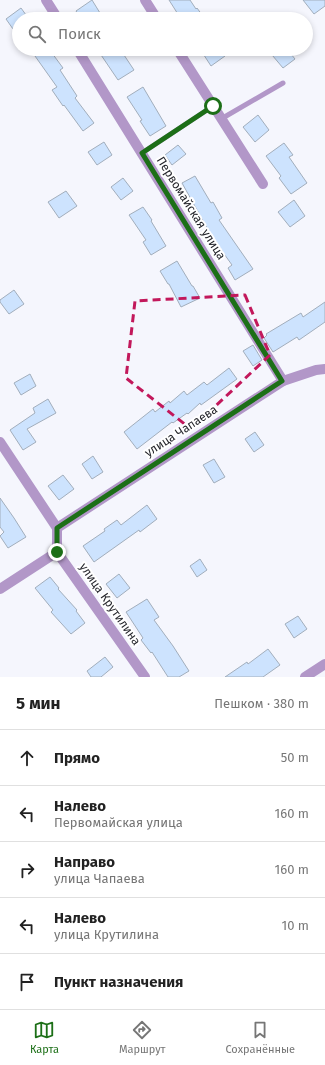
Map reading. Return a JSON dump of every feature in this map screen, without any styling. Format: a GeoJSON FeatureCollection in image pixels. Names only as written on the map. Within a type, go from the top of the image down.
{"type":"FeatureCollection","features":[{"type":"Feature","properties":{"kind":"street"},"geometry":{"type":"LineString","coordinates":[[46,0],[54,12]]}},
{"type":"Feature","properties":{"kind":"street"},"geometry":{"type":"LineString","coordinates":[[145,0],[153,12]]}},
{"type":"Feature","properties":{"kind":"street","name":"Первомайская улица"},"geometry":{"type":"LineString","coordinates":[[81,56],[282,381]]}},
{"type":"Feature","properties":{"kind":"street"},"geometry":{"type":"LineString","coordinates":[[181,56],[263,184]]}},
{"type":"Feature","properties":{"kind":"street","name":"улица Чапаева"},"geometry":{"type":"LineString","coordinates":[[57,528],[282,381],[316,370],[325,369]]}},
{"type":"Feature","properties":{"kind":"street"},"geometry":{"type":"LineString","coordinates":[[0,442],[57,528],[57,552],[0,589]]}},
{"type":"Feature","properties":{"kind":"street","name":"улица Крутилина"},"geometry":{"type":"LineString","coordinates":[[57,552],[145,677]]}},
{"type":"Feature","properties":{"kind":"street"},"geometry":{"type":"LineString","coordinates":[[305,677],[325,664]]}},
{"type":"Feature","properties":{"kind":"lane"},"geometry":{"type":"LineString","coordinates":[[221,119],[283,83]]}},
{"type":"Feature","properties":{"kind":"lane"},"geometry":{"type":"LineString","coordinates":[[142,153],[213,106]]}},
{"type":"Feature","properties":{"kind":"highlighted area"},"geometry":{"type":"Polygon","coordinates":[[[245,295],[270,355],[191,429],[126,378],[135,301],[245,295]]]}},
{"type":"Feature","properties":{"kind":"building"},"geometry":{"type":"Polygon","coordinates":[[[92,0],[99,12],[77,12],[92,0]]]}},
{"type":"Feature","properties":{"kind":"building"},"geometry":{"type":"Polygon","coordinates":[[[169,0],[190,0],[200,12],[177,12],[169,0]]]}},
{"type":"Feature","properties":{"kind":"building"},"geometry":{"type":"Polygon","coordinates":[[[303,0],[325,0],[325,6],[314,14],[303,0]]]}},
{"type":"Feature","properties":{"kind":"building"},"geometry":{"type":"Polygon","coordinates":[[[21,8],[24,12],[16,12],[21,8]]]}},
{"type":"Feature","properties":{"kind":"building"},"geometry":{"type":"Polygon","coordinates":[[[12,15],[12,28],[6,19],[12,15]]]}},
{"type":"Feature","properties":{"kind":"building"},"geometry":{"type":"Polygon","coordinates":[[[35,56],[54,56],[63,68],[60,70],[77,96],[75,98],[94,123],[83,131],[52,90],[57,87],[35,56]]]}},
{"type":"Feature","properties":{"kind":"building"},"geometry":{"type":"Polygon","coordinates":[[[102,56],[125,56],[134,70],[118,80],[102,56]]]}},
{"type":"Feature","properties":{"kind":"building"},"geometry":{"type":"Polygon","coordinates":[[[205,56],[225,56],[211,66],[205,56]]]}},
{"type":"Feature","properties":{"kind":"building"},"geometry":{"type":"Polygon","coordinates":[[[273,56],[293,56],[295,59],[283,68],[273,56]]]}},
{"type":"Feature","properties":{"kind":"building"},"geometry":{"type":"Polygon","coordinates":[[[143,87],[166,126],[150,136],[140,121],[142,120],[127,97],[143,87]]]}},
{"type":"Feature","properties":{"kind":"building"},"geometry":{"type":"Polygon","coordinates":[[[258,115],[269,130],[255,142],[243,127],[258,115]]]}},
{"type":"Feature","properties":{"kind":"building"},"geometry":{"type":"Polygon","coordinates":[[[104,142],[112,155],[97,165],[88,152],[104,142]]]}},
{"type":"Feature","properties":{"kind":"building"},"geometry":{"type":"Polygon","coordinates":[[[284,143],[293,155],[289,157],[307,183],[291,194],[279,178],[281,176],[266,156],[284,143]]]}},
{"type":"Feature","properties":{"kind":"building"},"geometry":{"type":"Polygon","coordinates":[[[178,145],[186,154],[172,165],[165,155],[178,145]]]}},
{"type":"Feature","properties":{"kind":"building"},"geometry":{"type":"Polygon","coordinates":[[[195,176],[222,218],[219,220],[253,269],[235,280],[228,268],[232,265],[212,237],[182,183],[195,176]]]}},
{"type":"Feature","properties":{"kind":"building"},"geometry":{"type":"Polygon","coordinates":[[[123,178],[133,191],[121,200],[111,187],[123,178]]]}},
{"type":"Feature","properties":{"kind":"building"},"geometry":{"type":"Polygon","coordinates":[[[66,191],[77,206],[59,218],[48,202],[66,191]]]}},
{"type":"Feature","properties":{"kind":"building"},"geometry":{"type":"Polygon","coordinates":[[[294,200],[305,216],[290,227],[278,212],[294,200]]]}},
{"type":"Feature","properties":{"kind":"building"},"geometry":{"type":"Polygon","coordinates":[[[143,207],[166,246],[151,255],[143,242],[146,240],[129,215],[143,207]]]}},
{"type":"Feature","properties":{"kind":"building"},"geometry":{"type":"Polygon","coordinates":[[[177,261],[200,298],[181,307],[169,284],[160,271],[177,261]]]}},
{"type":"Feature","properties":{"kind":"building"},"geometry":{"type":"Polygon","coordinates":[[[14,290],[24,304],[9,314],[0,300],[14,290]]]}},
{"type":"Feature","properties":{"kind":"building"},"geometry":{"type":"Polygon","coordinates":[[[325,302],[325,322],[299,340],[297,337],[273,352],[264,338],[267,335],[266,334],[301,313],[303,317],[325,302]]]}},
{"type":"Feature","properties":{"kind":"building"},"geometry":{"type":"Polygon","coordinates":[[[253,345],[262,360],[253,366],[243,351],[253,345]]]}},
{"type":"Feature","properties":{"kind":"building"},"geometry":{"type":"Polygon","coordinates":[[[229,368],[237,379],[201,405],[200,403],[188,414],[187,413],[173,423],[172,422],[137,449],[124,432],[153,409],[155,412],[169,401],[170,403],[184,391],[187,395],[204,382],[207,385],[229,368]]]}},
{"type":"Feature","properties":{"kind":"building"},"geometry":{"type":"Polygon","coordinates":[[[30,374],[36,386],[21,395],[14,383],[30,374]]]}},
{"type":"Feature","properties":{"kind":"building"},"geometry":{"type":"Polygon","coordinates":[[[48,399],[56,413],[27,429],[36,442],[23,450],[10,430],[35,413],[33,408],[48,399]]]}},
{"type":"Feature","properties":{"kind":"building"},"geometry":{"type":"Polygon","coordinates":[[[255,432],[264,445],[254,452],[245,439],[255,432]]]}},
{"type":"Feature","properties":{"kind":"building"},"geometry":{"type":"Polygon","coordinates":[[[93,456],[103,472],[92,479],[82,464],[93,456]]]}},
{"type":"Feature","properties":{"kind":"building"},"geometry":{"type":"Polygon","coordinates":[[[214,459],[225,477],[214,483],[203,465],[214,459]]]}},
{"type":"Feature","properties":{"kind":"building"},"geometry":{"type":"Polygon","coordinates":[[[63,475],[74,489],[59,500],[48,486],[63,475]]]}},
{"type":"Feature","properties":{"kind":"building"},"geometry":{"type":"Polygon","coordinates":[[[0,498],[26,537],[8,548],[0,536],[4,532],[0,527],[0,498]]]}},
{"type":"Feature","properties":{"kind":"building"},"geometry":{"type":"Polygon","coordinates":[[[147,505],[157,519],[94,562],[83,546],[105,531],[104,529],[117,520],[121,525],[147,505]]]}},
{"type":"Feature","properties":{"kind":"building"},"geometry":{"type":"Polygon","coordinates":[[[200,559],[207,570],[197,577],[190,566],[200,559]]]}},
{"type":"Feature","properties":{"kind":"building"},"geometry":{"type":"Polygon","coordinates":[[[119,574],[130,588],[117,598],[106,584],[119,574]]]}},
{"type":"Feature","properties":{"kind":"building"},"geometry":{"type":"Polygon","coordinates":[[[50,577],[59,588],[58,589],[77,610],[76,611],[85,623],[71,634],[51,612],[53,610],[35,588],[50,577]]]}},
{"type":"Feature","properties":{"kind":"building"},"geometry":{"type":"Polygon","coordinates":[[[147,599],[159,617],[154,620],[189,671],[179,677],[168,677],[152,652],[151,653],[141,640],[143,638],[126,612],[147,599]]]}},
{"type":"Feature","properties":{"kind":"building"},"geometry":{"type":"Polygon","coordinates":[[[298,616],[307,629],[294,638],[285,624],[298,616]]]}},
{"type":"Feature","properties":{"kind":"building"},"geometry":{"type":"Polygon","coordinates":[[[268,649],[280,665],[263,677],[225,677],[247,662],[248,664],[268,649]]]}},
{"type":"Feature","properties":{"kind":"building"},"geometry":{"type":"Polygon","coordinates":[[[105,657],[113,667],[101,677],[91,677],[87,671],[105,657]]]}},
{"type":"Feature","properties":{"kind":"route"},"geometry":{"type":"LineString","coordinates":[[57,552],[57,528],[282,381],[142,153],[213,106]]}}]}
